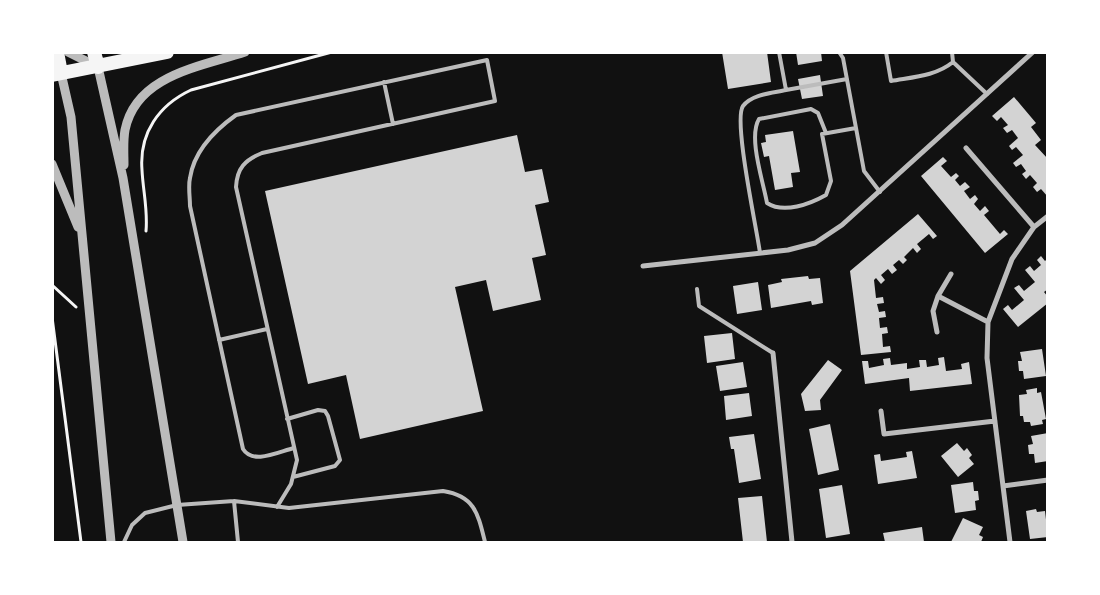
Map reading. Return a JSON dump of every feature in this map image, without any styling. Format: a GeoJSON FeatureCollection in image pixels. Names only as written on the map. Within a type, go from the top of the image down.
{"type":"FeatureCollection","features":[{"type":"Feature","properties":{"kind":"highway"},"geometry":{"type":"LineString","coordinates":[[57,52],[57,74],[167,52]]}},
{"type":"Feature","properties":{"kind":"highway"},"geometry":{"type":"LineString","coordinates":[[94,52],[98,67]]}},
{"type":"Feature","properties":{"kind":"street"},"geometry":{"type":"LineString","coordinates":[[68,52],[98,67],[123,178],[183,542]]}},
{"type":"Feature","properties":{"kind":"street"},"geometry":{"type":"LineString","coordinates":[[123,178],[124,131],[129,115],[145,92],[158,82],[245,52]]}},
{"type":"Feature","properties":{"kind":"street"},"geometry":{"type":"LineString","coordinates":[[643,266],[788,250],[815,243],[842,225],[880,192],[1032,52]]}},
{"type":"Feature","properties":{"kind":"street"},"geometry":{"type":"LineString","coordinates":[[57,74],[71,117],[111,542]]}},
{"type":"Feature","properties":{"kind":"street"},"geometry":{"type":"LineString","coordinates":[[966,148],[1034,227]]}},
{"type":"Feature","properties":{"kind":"street"},"geometry":{"type":"LineString","coordinates":[[52,164],[82,236]]}},
{"type":"Feature","properties":{"kind":"street"},"geometry":{"type":"LineString","coordinates":[[1010,542],[987,358],[988,322],[1012,259],[1034,227],[1048,216]]}},
{"type":"Feature","properties":{"kind":"street"},"geometry":{"type":"LineString","coordinates":[[937,332],[933,311],[938,296],[951,274]]}},
{"type":"Feature","properties":{"kind":"street"},"geometry":{"type":"LineString","coordinates":[[938,296],[988,322]]}},
{"type":"Feature","properties":{"kind":"street"},"geometry":{"type":"LineString","coordinates":[[773,353],[792,542]]}},
{"type":"Feature","properties":{"kind":"street"},"geometry":{"type":"LineString","coordinates":[[881,411],[884,434],[994,421]]}},
{"type":"Feature","properties":{"kind":"street"},"geometry":{"type":"LineString","coordinates":[[1003,486],[1048,480]]}},
{"type":"Feature","properties":{"kind":"lane"},"geometry":{"type":"LineString","coordinates":[[779,52],[786,90]]}},
{"type":"Feature","properties":{"kind":"lane"},"geometry":{"type":"LineString","coordinates":[[839,52],[843,58],[864,171],[880,192]]}},
{"type":"Feature","properties":{"kind":"lane"},"geometry":{"type":"LineString","coordinates":[[886,52],[891,80],[931,74],[945,69],[954,62]]}},
{"type":"Feature","properties":{"kind":"lane"},"geometry":{"type":"LineString","coordinates":[[952,52],[954,62],[987,94]]}},
{"type":"Feature","properties":{"kind":"lane"},"geometry":{"type":"LineString","coordinates":[[277,507],[291,484],[297,460],[236,188],[240,168],[249,159],[262,153],[495,101],[486,60],[236,116],[222,126],[208,140],[197,158],[190,178],[190,206],[243,449],[247,456],[255,458],[294,448]]}},
{"type":"Feature","properties":{"kind":"lane"},"geometry":{"type":"LineString","coordinates":[[760,253],[741,135],[743,106],[752,98],[847,78]]}},
{"type":"Feature","properties":{"kind":"lane"},"geometry":{"type":"LineString","coordinates":[[384,82],[393,124]]}},
{"type":"Feature","properties":{"kind":"lane"},"geometry":{"type":"LineString","coordinates":[[826,133],[818,113],[811,109],[760,119],[755,126],[755,141],[767,203],[774,207],[788,208],[819,199],[826,195],[831,181],[822,134],[856,128]]}},
{"type":"Feature","properties":{"kind":"lane"},"geometry":{"type":"LineString","coordinates":[[697,289],[699,306],[773,353]]}},
{"type":"Feature","properties":{"kind":"lane"},"geometry":{"type":"LineString","coordinates":[[219,340],[267,329]]}},
{"type":"Feature","properties":{"kind":"lane"},"geometry":{"type":"LineString","coordinates":[[287,419],[318,410],[325,411],[340,460],[335,466],[293,477]]}},
{"type":"Feature","properties":{"kind":"lane"},"geometry":{"type":"LineString","coordinates":[[124,542],[132,525],[145,513],[177,505],[234,501],[289,508],[443,491],[456,493],[471,503],[479,517],[485,542]]}},
{"type":"Feature","properties":{"kind":"lane"},"geometry":{"type":"LineString","coordinates":[[234,501],[238,542]]}},
{"type":"Feature","properties":{"kind":"path"},"geometry":{"type":"LineString","coordinates":[[52,285],[89,319]]}},
{"type":"Feature","properties":{"kind":"path"},"geometry":{"type":"LineString","coordinates":[[52,317],[81,542]]}},
{"type":"Feature","properties":{"kind":"building"},"geometry":{"type":"Polygon","coordinates":[[[722,52],[767,52],[771,82],[728,89],[722,52]]]}},
{"type":"Feature","properties":{"kind":"building"},"geometry":{"type":"Polygon","coordinates":[[[796,52],[821,52],[822,61],[798,65],[796,52]]]}},
{"type":"Feature","properties":{"kind":"building"},"geometry":{"type":"Polygon","coordinates":[[[820,75],[823,96],[802,99],[798,79],[820,75]]]}},
{"type":"Feature","properties":{"kind":"building"},"geometry":{"type":"Polygon","coordinates":[[[1014,97],[1036,123],[1031,127],[1041,140],[1035,145],[1048,159],[1048,197],[1041,189],[1037,192],[1033,187],[1037,183],[1030,175],[1026,179],[1022,174],[1026,171],[1021,164],[1016,167],[1013,163],[1023,155],[1016,147],[1012,150],[1009,146],[1018,138],[1012,130],[1007,133],[1003,128],[1008,125],[1001,117],[997,121],[992,116],[1014,97]]]}},
{"type":"Feature","properties":{"kind":"building"},"geometry":{"type":"Polygon","coordinates":[[[793,131],[800,172],[791,173],[793,187],[775,190],[769,156],[764,157],[761,143],[766,142],[765,135],[793,131]]]}},
{"type":"Feature","properties":{"kind":"building"},"geometry":{"type":"Polygon","coordinates":[[[517,135],[525,172],[542,169],[549,202],[535,205],[546,255],[532,258],[541,300],[493,311],[486,280],[455,287],[483,411],[360,439],[346,375],[308,384],[265,191],[517,135]]]}},
{"type":"Feature","properties":{"kind":"building"},"geometry":{"type":"Polygon","coordinates":[[[943,157],[947,161],[941,166],[951,177],[956,173],[959,176],[955,180],[960,186],[965,182],[970,187],[964,191],[970,199],[975,195],[978,199],[974,204],[980,211],[985,206],[989,211],[984,215],[1000,234],[1004,230],[1008,234],[985,253],[921,176],[943,157]]]}},
{"type":"Feature","properties":{"kind":"building"},"geometry":{"type":"Polygon","coordinates":[[[918,214],[937,236],[933,239],[929,234],[917,244],[921,249],[917,253],[913,248],[904,257],[907,260],[903,264],[899,260],[893,265],[897,270],[892,274],[888,269],[881,275],[885,280],[881,284],[876,278],[874,280],[876,298],[883,297],[884,303],[877,304],[879,312],[885,311],[886,317],[879,318],[880,328],[887,327],[888,333],[882,334],[883,347],[890,346],[891,352],[861,355],[850,271],[918,214]]]}},
{"type":"Feature","properties":{"kind":"building"},"geometry":{"type":"Polygon","coordinates":[[[1041,256],[1045,261],[1048,258],[1048,289],[1044,292],[1048,297],[1048,303],[1018,327],[1003,309],[1008,305],[1012,310],[1024,300],[1014,288],[1019,285],[1024,291],[1035,282],[1025,270],[1030,266],[1034,271],[1041,265],[1037,260],[1041,256]]]}},
{"type":"Feature","properties":{"kind":"building"},"geometry":{"type":"Polygon","coordinates":[[[808,276],[809,279],[820,278],[823,303],[812,305],[811,301],[771,308],[768,285],[782,282],[781,279],[808,276]]]}},
{"type":"Feature","properties":{"kind":"building"},"geometry":{"type":"Polygon","coordinates":[[[758,282],[762,310],[737,314],[733,286],[758,282]]]}},
{"type":"Feature","properties":{"kind":"building"},"geometry":{"type":"Polygon","coordinates":[[[732,333],[735,359],[707,363],[704,336],[732,333]]]}},
{"type":"Feature","properties":{"kind":"building"},"geometry":{"type":"Polygon","coordinates":[[[1042,349],[1046,376],[1024,379],[1023,371],[1019,371],[1018,361],[1022,361],[1020,352],[1042,349]]]}},
{"type":"Feature","properties":{"kind":"building"},"geometry":{"type":"Polygon","coordinates":[[[944,357],[946,371],[962,369],[961,364],[969,362],[972,384],[910,391],[909,378],[865,384],[862,361],[868,361],[869,368],[884,365],[883,359],[890,358],[891,365],[907,363],[907,369],[920,367],[919,360],[926,360],[927,367],[939,365],[938,358],[944,357]]]}},
{"type":"Feature","properties":{"kind":"building"},"geometry":{"type":"Polygon","coordinates":[[[828,360],[842,370],[820,400],[821,410],[805,411],[801,394],[828,360]]]}},
{"type":"Feature","properties":{"kind":"building"},"geometry":{"type":"Polygon","coordinates":[[[743,362],[747,387],[720,391],[716,366],[743,362]]]}},
{"type":"Feature","properties":{"kind":"building"},"geometry":{"type":"Polygon","coordinates":[[[1037,388],[1037,393],[1041,392],[1046,419],[1042,420],[1043,424],[1031,426],[1030,422],[1024,422],[1023,416],[1020,416],[1019,395],[1027,394],[1026,390],[1037,388]]]}},
{"type":"Feature","properties":{"kind":"building"},"geometry":{"type":"Polygon","coordinates":[[[749,393],[752,416],[726,420],[724,396],[749,393]]]}},
{"type":"Feature","properties":{"kind":"building"},"geometry":{"type":"Polygon","coordinates":[[[830,424],[839,470],[818,475],[809,429],[830,424]]]}},
{"type":"Feature","properties":{"kind":"building"},"geometry":{"type":"Polygon","coordinates":[[[1048,433],[1048,461],[1035,463],[1034,454],[1029,454],[1028,445],[1033,444],[1031,436],[1048,433]]]}},
{"type":"Feature","properties":{"kind":"building"},"geometry":{"type":"Polygon","coordinates":[[[754,434],[761,479],[739,483],[734,449],[731,449],[729,437],[754,434]]]}},
{"type":"Feature","properties":{"kind":"building"},"geometry":{"type":"Polygon","coordinates":[[[957,443],[964,451],[967,448],[972,455],[969,458],[974,464],[958,477],[941,456],[957,443]]]}},
{"type":"Feature","properties":{"kind":"building"},"geometry":{"type":"Polygon","coordinates":[[[912,451],[917,478],[878,484],[874,455],[880,454],[881,461],[907,457],[906,452],[912,451]]]}},
{"type":"Feature","properties":{"kind":"building"},"geometry":{"type":"Polygon","coordinates":[[[973,482],[974,491],[978,491],[979,500],[975,501],[976,510],[955,513],[951,485],[973,482]]]}},
{"type":"Feature","properties":{"kind":"building"},"geometry":{"type":"Polygon","coordinates":[[[842,485],[850,534],[826,538],[819,489],[842,485]]]}},
{"type":"Feature","properties":{"kind":"building"},"geometry":{"type":"Polygon","coordinates":[[[762,496],[767,542],[743,542],[738,498],[762,496]]]}},
{"type":"Feature","properties":{"kind":"building"},"geometry":{"type":"Polygon","coordinates":[[[1036,509],[1037,512],[1045,511],[1048,537],[1030,539],[1026,511],[1036,509]]]}},
{"type":"Feature","properties":{"kind":"building"},"geometry":{"type":"Polygon","coordinates":[[[963,518],[983,527],[979,535],[983,537],[981,542],[951,542],[963,518]]]}},
{"type":"Feature","properties":{"kind":"building"},"geometry":{"type":"Polygon","coordinates":[[[922,527],[924,542],[885,542],[883,533],[922,527]]]}}]}
